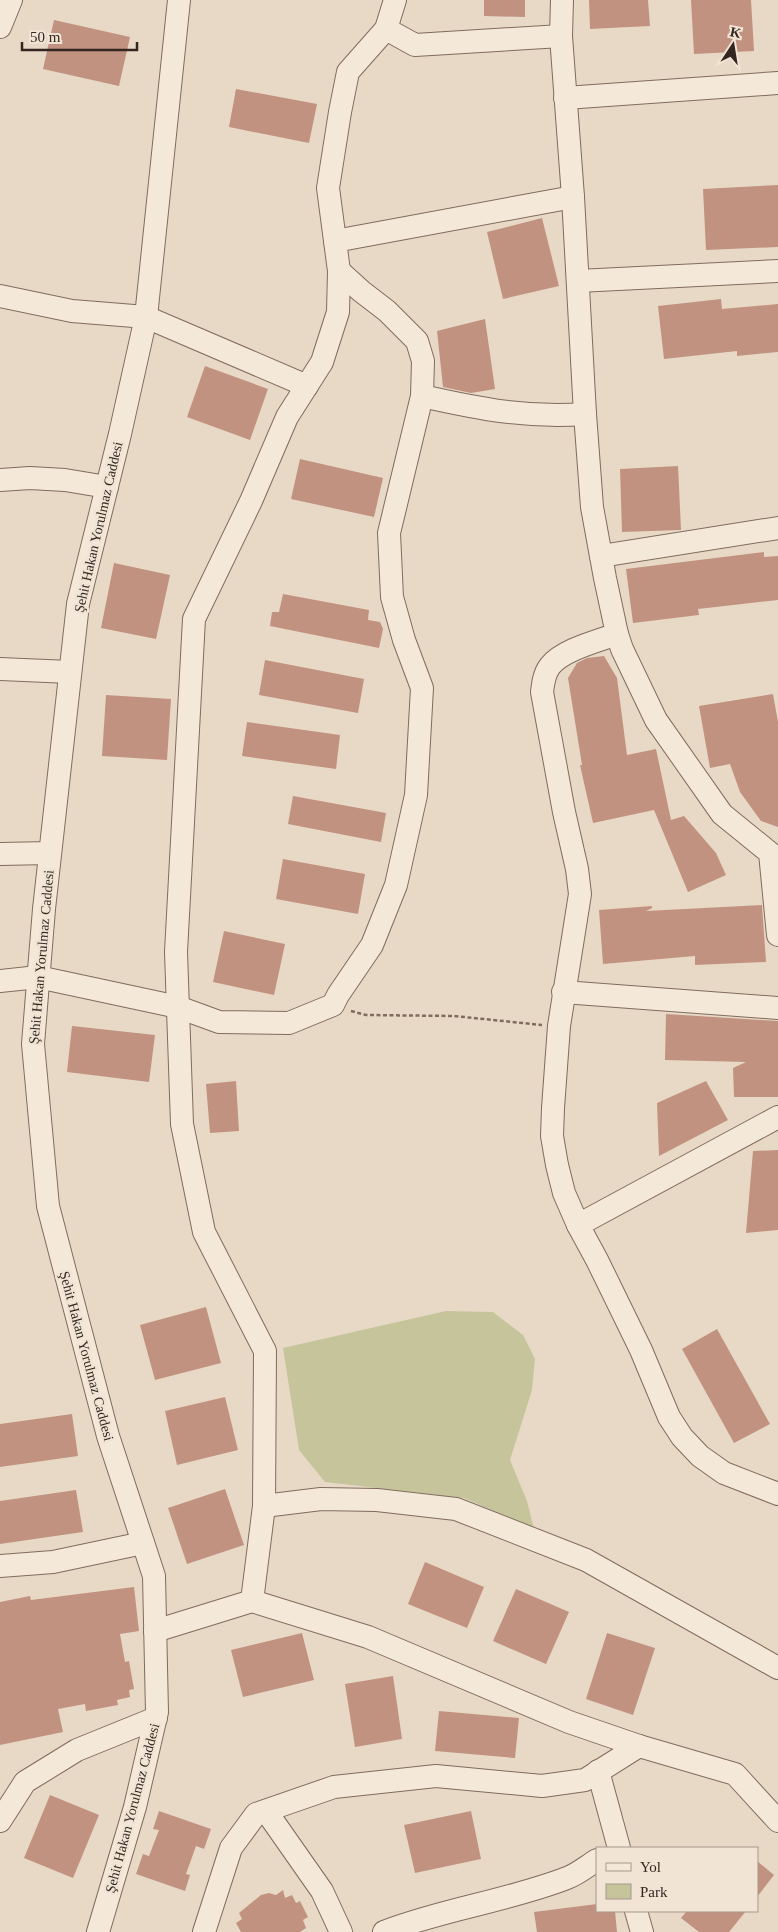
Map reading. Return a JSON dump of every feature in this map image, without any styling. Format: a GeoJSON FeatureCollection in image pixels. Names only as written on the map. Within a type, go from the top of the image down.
{"type":"FeatureCollection","features":[{"type":"Feature","properties":{"kind":"street","name":"Şehit Hakan Yorulmaz Caddesi"},"geometry":{"type":"LineString","coordinates":[[98,1932],[135,1808],[157,1712],[154,1576],[108,1436],[48,1206],[33,1044],[50,853],[78,604],[146,317],[179,0]]}},
{"type":"Feature","properties":{"kind":"street"},"geometry":{"type":"LineString","coordinates":[[252,1601],[264,1506],[265,1351],[204,1232],[182,1124],[176,952],[194,619],[250,501],[287,417],[322,362],[338,312],[339,271],[328,188],[348,72],[386,29],[395,0]]}},
{"type":"Feature","properties":{"kind":"street"},"geometry":{"type":"LineString","coordinates":[[562,0],[561,36],[592,507],[617,634],[622,649],[656,720],[722,814],[774,853],[778,935]]}},
{"type":"Feature","properties":{"kind":"street"},"geometry":{"type":"LineString","coordinates":[[386,29],[415,45],[561,36]]}},
{"type":"Feature","properties":{"kind":"street"},"geometry":{"type":"LineString","coordinates":[[566,98],[778,83]]}},
{"type":"Feature","properties":{"kind":"street"},"geometry":{"type":"LineString","coordinates":[[335,241],[573,197]]}},
{"type":"Feature","properties":{"kind":"street"},"geometry":{"type":"LineString","coordinates":[[0,981],[38,977],[178,1007],[219,1022],[289,1023],[333,1005],[372,945],[396,886],[416,796],[422,688],[404,640],[392,597],[388,533],[422,396],[423,361],[418,341],[339,271]]}},
{"type":"Feature","properties":{"kind":"street"},"geometry":{"type":"LineString","coordinates":[[578,281],[778,271]]}},
{"type":"Feature","properties":{"kind":"street"},"geometry":{"type":"LineString","coordinates":[[0,296],[72,311],[146,317],[307,386]]}},
{"type":"Feature","properties":{"kind":"street"},"geometry":{"type":"LineString","coordinates":[[422,396],[510,414],[562,416],[585,414]]}},
{"type":"Feature","properties":{"kind":"street"},"geometry":{"type":"LineString","coordinates":[[0,480],[30,478],[107,487]]}},
{"type":"Feature","properties":{"kind":"street"},"geometry":{"type":"LineString","coordinates":[[601,556],[778,528]]}},
{"type":"Feature","properties":{"kind":"street"},"geometry":{"type":"LineString","coordinates":[[617,634],[559,657],[550,666],[544,678],[542,692],[564,812],[577,869],[580,894],[576,929],[559,1026],[552,1136],[557,1165],[564,1193],[578,1225],[632,1332],[669,1417],[682,1437],[700,1456],[724,1473],[778,1494]]}},
{"type":"Feature","properties":{"kind":"street"},"geometry":{"type":"LineString","coordinates":[[0,669],[70,672]]}},
{"type":"Feature","properties":{"kind":"street"},"geometry":{"type":"LineString","coordinates":[[0,854],[50,853]]}},
{"type":"Feature","properties":{"kind":"street"},"geometry":{"type":"LineString","coordinates":[[564,992],[778,1008]]}},
{"type":"Feature","properties":{"kind":"street"},"geometry":{"type":"LineString","coordinates":[[578,1225],[778,1117]]}},
{"type":"Feature","properties":{"kind":"street"},"geometry":{"type":"LineString","coordinates":[[264,1506],[321,1499],[377,1500],[456,1509],[586,1560],[778,1668]]}},
{"type":"Feature","properties":{"kind":"street"},"geometry":{"type":"LineString","coordinates":[[0,1566],[53,1562],[143,1543]]}},
{"type":"Feature","properties":{"kind":"street"},"geometry":{"type":"LineString","coordinates":[[155,1631],[252,1601],[368,1637],[569,1722],[639,1746],[735,1774],[778,1821]]}},
{"type":"Feature","properties":{"kind":"street"},"geometry":{"type":"LineString","coordinates":[[0,1821],[26,1782],[77,1750],[156,1718]]}},
{"type":"Feature","properties":{"kind":"street"},"geometry":{"type":"LineString","coordinates":[[204,1932],[231,1848],[256,1814],[334,1787],[436,1776],[542,1786],[585,1780],[639,1746]]}},
{"type":"Feature","properties":{"kind":"street"},"geometry":{"type":"LineString","coordinates":[[598,1771],[618,1847]]}},
{"type":"Feature","properties":{"kind":"street"},"geometry":{"type":"LineString","coordinates":[[266,1811],[322,1891],[341,1932]]}},
{"type":"Feature","properties":{"kind":"street"},"geometry":{"type":"LineString","coordinates":[[384,1932],[413,1920],[504,1898],[569,1877],[596,1861]]}},
{"type":"Feature","properties":{"kind":"street"},"geometry":{"type":"LineString","coordinates":[[636,1912],[642,1932]]}},
{"type":"Feature","properties":{"kind":"path"},"geometry":{"type":"LineString","coordinates":[[333,1005],[366,1015],[454,1016],[559,1026]]}},
{"type":"Feature","properties":{"kind":"green space"},"geometry":{"type":"Polygon","coordinates":[[[446,1311],[493,1312],[523,1335],[535,1359],[532,1390],[510,1460],[527,1501],[534,1529],[464,1498],[325,1482],[299,1450],[283,1348],[446,1311]]]}},
{"type":"Feature","properties":{"kind":"building"},"geometry":{"type":"Polygon","coordinates":[[[484,0],[525,0],[525,17],[484,16],[484,0]]]}},
{"type":"Feature","properties":{"kind":"building"},"geometry":{"type":"Polygon","coordinates":[[[589,0],[648,0],[650,26],[590,29],[589,0]]]}},
{"type":"Feature","properties":{"kind":"building"},"geometry":{"type":"Polygon","coordinates":[[[691,0],[751,0],[754,51],[694,54],[691,0]]]}},
{"type":"Feature","properties":{"kind":"building"},"geometry":{"type":"Polygon","coordinates":[[[54,20],[130,37],[119,86],[43,69],[54,20]]]}},
{"type":"Feature","properties":{"kind":"building"},"geometry":{"type":"Polygon","coordinates":[[[236,89],[317,104],[309,143],[229,127],[236,89]]]}},
{"type":"Feature","properties":{"kind":"building"},"geometry":{"type":"Polygon","coordinates":[[[778,185],[778,247],[706,250],[703,189],[778,185]]]}},
{"type":"Feature","properties":{"kind":"building"},"geometry":{"type":"Polygon","coordinates":[[[542,218],[559,286],[503,299],[487,232],[542,218]]]}},
{"type":"Feature","properties":{"kind":"building"},"geometry":{"type":"Polygon","coordinates":[[[721,299],[722,309],[778,304],[778,352],[737,356],[737,351],[664,359],[658,306],[721,299]]]}},
{"type":"Feature","properties":{"kind":"building"},"geometry":{"type":"Polygon","coordinates":[[[485,319],[495,389],[471,393],[443,387],[437,331],[485,319]]]}},
{"type":"Feature","properties":{"kind":"building"},"geometry":{"type":"Polygon","coordinates":[[[205,366],[268,389],[250,440],[187,417],[205,366]]]}},
{"type":"Feature","properties":{"kind":"building"},"geometry":{"type":"Polygon","coordinates":[[[300,459],[383,478],[374,517],[291,499],[300,459]]]}},
{"type":"Feature","properties":{"kind":"building"},"geometry":{"type":"Polygon","coordinates":[[[678,466],[681,530],[622,532],[620,469],[678,466]]]}},
{"type":"Feature","properties":{"kind":"building"},"geometry":{"type":"Polygon","coordinates":[[[764,552],[764,557],[778,556],[778,600],[698,609],[699,615],[633,623],[626,569],[764,552]]]}},
{"type":"Feature","properties":{"kind":"building"},"geometry":{"type":"Polygon","coordinates":[[[114,563],[170,575],[156,639],[101,628],[114,563]]]}},
{"type":"Feature","properties":{"kind":"building"},"geometry":{"type":"Polygon","coordinates":[[[283,594],[369,610],[368,620],[380,622],[383,629],[379,648],[270,626],[272,612],[279,612],[283,594]]]}},
{"type":"Feature","properties":{"kind":"building"},"geometry":{"type":"Polygon","coordinates":[[[604,656],[617,678],[627,755],[656,749],[671,820],[684,816],[716,853],[726,875],[688,892],[654,810],[593,823],[580,765],[582,765],[568,678],[577,663],[587,658],[604,656]]]}},
{"type":"Feature","properties":{"kind":"building"},"geometry":{"type":"Polygon","coordinates":[[[265,660],[364,679],[358,713],[259,695],[265,660]]]}},
{"type":"Feature","properties":{"kind":"building"},"geometry":{"type":"Polygon","coordinates":[[[773,694],[778,722],[778,827],[761,821],[740,792],[730,764],[710,768],[699,706],[773,694]]]}},
{"type":"Feature","properties":{"kind":"building"},"geometry":{"type":"Polygon","coordinates":[[[106,695],[171,699],[167,760],[102,756],[106,695]]]}},
{"type":"Feature","properties":{"kind":"building"},"geometry":{"type":"Polygon","coordinates":[[[247,722],[340,735],[336,769],[242,756],[247,722]]]}},
{"type":"Feature","properties":{"kind":"building"},"geometry":{"type":"Polygon","coordinates":[[[293,796],[386,813],[381,842],[288,824],[293,796]]]}},
{"type":"Feature","properties":{"kind":"building"},"geometry":{"type":"Polygon","coordinates":[[[283,859],[365,874],[358,914],[276,899],[283,859]]]}},
{"type":"Feature","properties":{"kind":"building"},"geometry":{"type":"Polygon","coordinates":[[[762,905],[766,962],[695,965],[695,956],[603,964],[599,910],[652,906],[652,908],[646,911],[762,905]]]}},
{"type":"Feature","properties":{"kind":"building"},"geometry":{"type":"Polygon","coordinates":[[[224,931],[285,944],[274,995],[213,982],[224,931]]]}},
{"type":"Feature","properties":{"kind":"building"},"geometry":{"type":"Polygon","coordinates":[[[666,1014],[778,1021],[778,1097],[734,1097],[733,1068],[746,1062],[665,1060],[666,1014]]]}},
{"type":"Feature","properties":{"kind":"building"},"geometry":{"type":"Polygon","coordinates":[[[72,1026],[155,1035],[149,1082],[67,1072],[72,1026]]]}},
{"type":"Feature","properties":{"kind":"building"},"geometry":{"type":"Polygon","coordinates":[[[236,1081],[239,1131],[210,1133],[206,1084],[236,1081]]]}},
{"type":"Feature","properties":{"kind":"building"},"geometry":{"type":"Polygon","coordinates":[[[706,1081],[728,1120],[659,1156],[657,1103],[706,1081]]]}},
{"type":"Feature","properties":{"kind":"building"},"geometry":{"type":"Polygon","coordinates":[[[778,1150],[778,1230],[746,1233],[753,1151],[778,1150]]]}},
{"type":"Feature","properties":{"kind":"building"},"geometry":{"type":"Polygon","coordinates":[[[206,1307],[221,1363],[155,1380],[140,1325],[206,1307]]]}},
{"type":"Feature","properties":{"kind":"building"},"geometry":{"type":"Polygon","coordinates":[[[717,1329],[770,1424],[734,1443],[682,1349],[717,1329]]]}},
{"type":"Feature","properties":{"kind":"building"},"geometry":{"type":"Polygon","coordinates":[[[225,1397],[238,1450],[177,1465],[165,1411],[225,1397]]]}},
{"type":"Feature","properties":{"kind":"building"},"geometry":{"type":"Polygon","coordinates":[[[72,1414],[78,1456],[0,1467],[0,1424],[72,1414]]]}},
{"type":"Feature","properties":{"kind":"building"},"geometry":{"type":"Polygon","coordinates":[[[225,1489],[244,1545],[187,1564],[168,1508],[225,1489]]]}},
{"type":"Feature","properties":{"kind":"building"},"geometry":{"type":"Polygon","coordinates":[[[76,1490],[83,1532],[0,1544],[0,1501],[76,1490]]]}},
{"type":"Feature","properties":{"kind":"building"},"geometry":{"type":"Polygon","coordinates":[[[425,1562],[484,1587],[467,1628],[408,1604],[425,1562]]]}},
{"type":"Feature","properties":{"kind":"building"},"geometry":{"type":"Polygon","coordinates":[[[134,1587],[139,1631],[120,1634],[125,1662],[129,1661],[134,1689],[129,1690],[130,1697],[117,1700],[118,1705],[86,1711],[85,1704],[58,1709],[63,1732],[0,1745],[0,1602],[30,1596],[31,1600],[134,1587]]]}},
{"type":"Feature","properties":{"kind":"building"},"geometry":{"type":"Polygon","coordinates":[[[516,1589],[569,1612],[546,1664],[493,1641],[516,1589]]]}},
{"type":"Feature","properties":{"kind":"building"},"geometry":{"type":"Polygon","coordinates":[[[302,1633],[314,1680],[243,1697],[231,1650],[302,1633]]]}},
{"type":"Feature","properties":{"kind":"building"},"geometry":{"type":"Polygon","coordinates":[[[607,1633],[655,1648],[633,1715],[586,1699],[607,1633]]]}},
{"type":"Feature","properties":{"kind":"building"},"geometry":{"type":"Polygon","coordinates":[[[393,1676],[402,1739],[355,1747],[345,1684],[393,1676]]]}},
{"type":"Feature","properties":{"kind":"building"},"geometry":{"type":"Polygon","coordinates":[[[439,1711],[519,1718],[515,1758],[435,1751],[439,1711]]]}},
{"type":"Feature","properties":{"kind":"building"},"geometry":{"type":"Polygon","coordinates":[[[50,1795],[99,1815],[73,1878],[24,1858],[50,1795]]]}},
{"type":"Feature","properties":{"kind":"building"},"geometry":{"type":"Polygon","coordinates":[[[159,1811],[211,1829],[204,1849],[196,1846],[186,1874],[190,1875],[185,1891],[136,1874],[143,1854],[149,1856],[159,1830],[153,1829],[159,1811]]]}},
{"type":"Feature","properties":{"kind":"building"},"geometry":{"type":"Polygon","coordinates":[[[471,1811],[481,1859],[415,1873],[404,1825],[471,1811]]]}},
{"type":"Feature","properties":{"kind":"building"},"geometry":{"type":"Polygon","coordinates":[[[758,1862],[774,1875],[758,1896],[758,1862]]]}},
{"type":"Feature","properties":{"kind":"building"},"geometry":{"type":"Polygon","coordinates":[[[283,1890],[285,1898],[292,1895],[296,1903],[300,1901],[308,1917],[303,1920],[306,1928],[300,1932],[241,1932],[236,1923],[242,1919],[239,1913],[261,1895],[269,1893],[276,1895],[283,1890]]]}},
{"type":"Feature","properties":{"kind":"building"},"geometry":{"type":"Polygon","coordinates":[[[596,1904],[596,1912],[615,1912],[617,1932],[537,1932],[534,1912],[596,1904]]]}},
{"type":"Feature","properties":{"kind":"building"},"geometry":{"type":"Polygon","coordinates":[[[686,1912],[745,1912],[729,1932],[699,1932],[681,1918],[686,1912]]]}}]}
